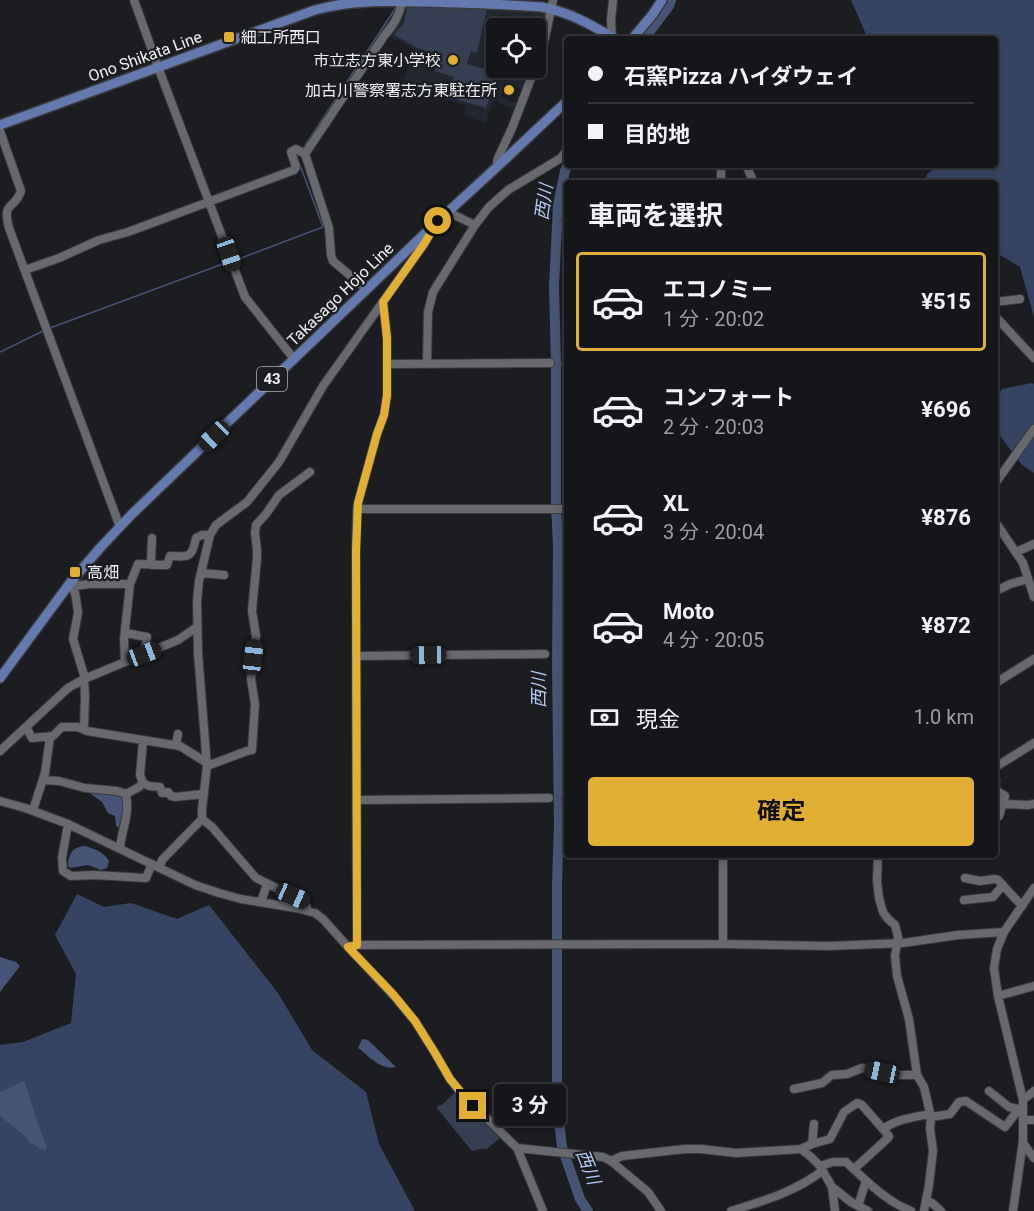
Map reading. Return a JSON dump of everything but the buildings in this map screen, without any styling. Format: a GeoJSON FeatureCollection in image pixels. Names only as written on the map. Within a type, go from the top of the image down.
{"type":"FeatureCollection","features":[{"type":"Feature","properties":{"kind":"main road"},"geometry":{"type":"LineString","coordinates":[[635,36],[661,1]]}},
{"type":"Feature","properties":{"kind":"main road","name":"Ono Shikata Line"},"geometry":{"type":"LineString","coordinates":[[0,125],[341,2],[552,4],[610,36]]}},
{"type":"Feature","properties":{"kind":"main road","name":"Takasago Hojo Line"},"geometry":{"type":"LineString","coordinates":[[0,678],[70,583],[120,527],[366,289],[564,104]]}},
{"type":"Feature","properties":{"kind":"street"},"geometry":{"type":"LineString","coordinates":[[134,0],[244,297],[294,359]]}},
{"type":"Feature","properties":{"kind":"street"},"geometry":{"type":"LineString","coordinates":[[613,0],[611,20],[614,36]]}},
{"type":"Feature","properties":{"kind":"street"},"geometry":{"type":"LineString","coordinates":[[305,154],[397,19],[398,1]]}},
{"type":"Feature","properties":{"kind":"street"},"geometry":{"type":"LineString","coordinates":[[546,33],[552,4]]}},
{"type":"Feature","properties":{"kind":"street"},"geometry":{"type":"LineString","coordinates":[[499,165],[498,158],[532,78]]}},
{"type":"Feature","properties":{"kind":"street"},"geometry":{"type":"LineString","coordinates":[[0,131],[21,191],[6,213],[9,228],[120,527]]}},
{"type":"Feature","properties":{"kind":"street"},"geometry":{"type":"LineString","coordinates":[[25,270],[99,240],[128,232],[294,170],[296,167],[291,152],[296,149],[305,154],[329,228],[333,261],[366,289]]}},
{"type":"Feature","properties":{"kind":"street"},"geometry":{"type":"LineString","coordinates":[[427,363],[428,312],[433,292],[475,225],[489,207],[508,190],[564,154]]}},
{"type":"Feature","properties":{"kind":"street"},"geometry":{"type":"LineString","coordinates":[[448,212],[475,225]]}},
{"type":"Feature","properties":{"kind":"street"},"geometry":{"type":"LineString","coordinates":[[68,824],[62,858],[63,871],[67,874],[146,878],[202,819],[207,764],[197,601],[210,534],[216,525],[247,502],[279,462],[323,386],[438,221]]}},
{"type":"Feature","properties":{"kind":"street"},"geometry":{"type":"LineString","coordinates":[[998,302],[1020,299]]}},
{"type":"Feature","properties":{"kind":"street"},"geometry":{"type":"LineString","coordinates":[[353,946],[357,800],[357,509],[384,415],[387,395],[388,364],[383,302]]}},
{"type":"Feature","properties":{"kind":"street"},"geometry":{"type":"LineString","coordinates":[[998,319],[1034,358]]}},
{"type":"Feature","properties":{"kind":"street"},"geometry":{"type":"LineString","coordinates":[[388,364],[550,363]]}},
{"type":"Feature","properties":{"kind":"street"},"geometry":{"type":"LineString","coordinates":[[998,479],[1034,429]]}},
{"type":"Feature","properties":{"kind":"street"},"geometry":{"type":"LineString","coordinates":[[207,764],[252,750],[255,704],[251,679],[255,636],[252,611],[257,558],[256,525],[279,495],[310,472]]}},
{"type":"Feature","properties":{"kind":"street"},"geometry":{"type":"LineString","coordinates":[[357,509],[564,509]]}},
{"type":"Feature","properties":{"kind":"street"},"geometry":{"type":"LineString","coordinates":[[998,526],[1023,562],[1034,597]]}},
{"type":"Feature","properties":{"kind":"street"},"geometry":{"type":"LineString","coordinates":[[125,661],[125,633],[130,584],[138,564],[167,565],[170,556],[190,555],[194,551],[196,538],[210,534]]}},
{"type":"Feature","properties":{"kind":"street"},"geometry":{"type":"LineString","coordinates":[[152,538],[152,565]]}},
{"type":"Feature","properties":{"kind":"street"},"geometry":{"type":"LineString","coordinates":[[1016,552],[1034,544]]}},
{"type":"Feature","properties":{"kind":"street"},"geometry":{"type":"LineString","coordinates":[[201,573],[224,575]]}},
{"type":"Feature","properties":{"kind":"street"},"geometry":{"type":"LineString","coordinates":[[998,590],[1028,579]]}},
{"type":"Feature","properties":{"kind":"street"},"geometry":{"type":"LineString","coordinates":[[70,583],[75,586],[130,584]]}},
{"type":"Feature","properties":{"kind":"street"},"geometry":{"type":"LineString","coordinates":[[70,583],[75,593],[78,613],[73,639],[84,679],[84,729]]}},
{"type":"Feature","properties":{"kind":"street"},"geometry":{"type":"LineString","coordinates":[[0,751],[68,688],[125,661],[178,640],[197,627]]}},
{"type":"Feature","properties":{"kind":"street"},"geometry":{"type":"LineString","coordinates":[[125,633],[147,637],[144,654]]}},
{"type":"Feature","properties":{"kind":"street"},"geometry":{"type":"LineString","coordinates":[[357,656],[545,654]]}},
{"type":"Feature","properties":{"kind":"street"},"geometry":{"type":"LineString","coordinates":[[998,682],[1034,659]]}},
{"type":"Feature","properties":{"kind":"street"},"geometry":{"type":"LineString","coordinates":[[26,727],[32,738],[50,737],[62,728],[70,726],[87,731],[180,746],[207,764]]}},
{"type":"Feature","properties":{"kind":"street"},"geometry":{"type":"LineString","coordinates":[[176,746],[178,734]]}},
{"type":"Feature","properties":{"kind":"street"},"geometry":{"type":"LineString","coordinates":[[33,810],[43,780],[50,737]]}},
{"type":"Feature","properties":{"kind":"street"},"geometry":{"type":"LineString","coordinates":[[143,741],[140,775],[143,783],[160,787],[162,793],[168,792],[175,797],[203,794]]}},
{"type":"Feature","properties":{"kind":"street"},"geometry":{"type":"LineString","coordinates":[[998,766],[1034,743]]}},
{"type":"Feature","properties":{"kind":"street"},"geometry":{"type":"LineString","coordinates":[[43,780],[126,794],[143,783]]}},
{"type":"Feature","properties":{"kind":"street"},"geometry":{"type":"LineString","coordinates":[[998,792],[1005,795],[999,816]]}},
{"type":"Feature","properties":{"kind":"street"},"geometry":{"type":"LineString","coordinates":[[120,848],[122,830],[128,812],[126,794]]}},
{"type":"Feature","properties":{"kind":"street"},"geometry":{"type":"LineString","coordinates":[[357,800],[549,798]]}},
{"type":"Feature","properties":{"kind":"street"},"geometry":{"type":"LineString","coordinates":[[0,801],[33,810],[68,824],[195,885],[219,893],[308,911],[323,919],[353,946],[415,1021],[460,1092],[517,1148],[543,1211]]}},
{"type":"Feature","properties":{"kind":"street"},"geometry":{"type":"LineString","coordinates":[[1003,804],[1034,804]]}},
{"type":"Feature","properties":{"kind":"street"},"geometry":{"type":"LineString","coordinates":[[202,819],[212,827],[256,878],[305,902],[308,911]]}},
{"type":"Feature","properties":{"kind":"street"},"geometry":{"type":"LineString","coordinates":[[723,858],[723,944]]}},
{"type":"Feature","properties":{"kind":"street"},"geometry":{"type":"LineString","coordinates":[[878,858],[879,898],[883,912],[895,926],[898,943],[895,956],[897,976],[909,1019],[918,1075],[924,1087],[930,1115],[933,1151],[930,1185],[924,1211]]}},
{"type":"Feature","properties":{"kind":"street"},"geometry":{"type":"LineString","coordinates":[[965,878],[980,881],[995,879],[1022,906]]}},
{"type":"Feature","properties":{"kind":"street"},"geometry":{"type":"LineString","coordinates":[[261,902],[267,884]]}},
{"type":"Feature","properties":{"kind":"street"},"geometry":{"type":"LineString","coordinates":[[964,900],[993,897],[1003,885]]}},
{"type":"Feature","properties":{"kind":"street"},"geometry":{"type":"LineString","coordinates":[[1013,1211],[1024,1120],[994,968],[1004,932],[1034,888]]}},
{"type":"Feature","properties":{"kind":"street"},"geometry":{"type":"LineString","coordinates":[[353,946],[723,944],[829,946],[898,943],[1004,932]]}},
{"type":"Feature","properties":{"kind":"street"},"geometry":{"type":"LineString","coordinates":[[998,996],[1034,986]]}},
{"type":"Feature","properties":{"kind":"street"},"geometry":{"type":"LineString","coordinates":[[794,1089],[822,1083],[832,1075],[847,1074],[862,1068],[895,1075],[918,1075]]}},
{"type":"Feature","properties":{"kind":"street"},"geometry":{"type":"LineString","coordinates":[[989,1091],[1009,1107],[1022,1106]]}},
{"type":"Feature","properties":{"kind":"street"},"geometry":{"type":"LineString","coordinates":[[883,1128],[909,1118],[950,1114],[959,1102],[966,1101],[1005,1127],[1034,1091]]}},
{"type":"Feature","properties":{"kind":"street"},"geometry":{"type":"LineString","coordinates":[[611,1161],[622,1156],[686,1149],[736,1153],[801,1149],[830,1139],[844,1112],[857,1103],[862,1105],[889,1136],[854,1169]]}},
{"type":"Feature","properties":{"kind":"street"},"geometry":{"type":"LineString","coordinates":[[1024,1120],[1034,1120]]}},
{"type":"Feature","properties":{"kind":"street"},"geometry":{"type":"LineString","coordinates":[[812,1144],[814,1124]]}},
{"type":"Feature","properties":{"kind":"street"},"geometry":{"type":"LineString","coordinates":[[1023,1143],[1034,1158]]}},
{"type":"Feature","properties":{"kind":"street"},"geometry":{"type":"LineString","coordinates":[[517,1148],[603,1157],[648,1192],[662,1211]]}},
{"type":"Feature","properties":{"kind":"street"},"geometry":{"type":"LineString","coordinates":[[801,1149],[821,1169],[832,1187],[858,1208],[868,1211]]}},
{"type":"Feature","properties":{"kind":"street"},"geometry":{"type":"LineString","coordinates":[[731,1211],[778,1197],[814,1178],[821,1169],[833,1162],[846,1162],[885,1198],[911,1211]]}},
{"type":"Feature","properties":{"kind":"street"},"geometry":{"type":"LineString","coordinates":[[858,1208],[866,1181]]}},
{"type":"Feature","properties":{"kind":"street"},"geometry":{"type":"LineString","coordinates":[[832,1187],[835,1211]]}},
{"type":"Feature","properties":{"kind":"street"},"geometry":{"type":"LineString","coordinates":[[926,1200],[941,1211]]}},
{"type":"Feature","properties":{"kind":"shaded area"},"geometry":{"type":"Polygon","coordinates":[[[851,0],[1034,0],[1034,317],[1020,267],[998,254],[998,180],[925,180],[928,173],[937,168],[998,168],[998,36],[867,36],[851,0]]]}},
{"type":"Feature","properties":{"kind":"shaded area","name":"市立志方東小学校"},"geometry":{"type":"Polygon","coordinates":[[[404,4],[548,10],[546,19],[486,18],[486,78],[528,78],[523,90],[507,83],[501,96],[517,103],[515,110],[494,101],[485,123],[464,115],[466,106],[444,99],[438,94],[439,87],[427,83],[423,94],[401,86],[415,49],[387,35],[400,21],[404,4]]]}},
{"type":"Feature","properties":{"kind":"shaded area","name":"市立志方東小学校"},"geometry":{"type":"Polygon","coordinates":[[[407,7],[487,9],[477,53],[471,51],[467,64],[486,69],[486,78],[498,78],[486,108],[448,97],[454,77],[435,71],[439,56],[394,35],[404,23],[407,7]]]}},
{"type":"Feature","properties":{"kind":"shaded area"},"geometry":{"type":"Polygon","coordinates":[[[1034,384],[1034,473],[1022,465],[998,433],[998,395],[1002,389],[1034,384]]]}},
{"type":"Feature","properties":{"kind":"shaded area"},"geometry":{"type":"Polygon","coordinates":[[[92,791],[120,794],[125,798],[122,825],[119,828],[116,826],[115,816],[108,813],[102,802],[91,794],[92,791]]]}},
{"type":"Feature","properties":{"kind":"shaded area"},"geometry":{"type":"Polygon","coordinates":[[[84,846],[104,855],[109,861],[107,868],[101,870],[88,865],[70,868],[68,862],[70,855],[76,848],[84,846]]]}},
{"type":"Feature","properties":{"kind":"shaded area"},"geometry":{"type":"Polygon","coordinates":[[[77,894],[104,907],[131,903],[177,919],[209,905],[278,993],[312,1050],[366,1092],[379,1144],[415,1211],[0,1211],[0,1045],[23,1042],[71,1023],[76,974],[55,935],[77,894]]]}},
{"type":"Feature","properties":{"kind":"shaded area"},"geometry":{"type":"Polygon","coordinates":[[[0,957],[16,962],[20,966],[0,992],[0,957]]]}},
{"type":"Feature","properties":{"kind":"shaded area"},"geometry":{"type":"Polygon","coordinates":[[[362,1039],[368,1040],[396,1067],[382,1065],[358,1048],[362,1039]]]}},
{"type":"Feature","properties":{"kind":"shaded area"},"geometry":{"type":"Polygon","coordinates":[[[24,1081],[47,1147],[45,1151],[29,1142],[0,1116],[0,1092],[24,1081]]]}},
{"type":"Feature","properties":{"kind":"shaded area"},"geometry":{"type":"Polygon","coordinates":[[[456,1091],[500,1138],[487,1149],[472,1151],[436,1107],[443,1104],[456,1091]]]}},
{"type":"Feature","properties":{"kind":"waterway","name":"西川"},"geometry":{"type":"LineString","coordinates":[[646,36],[671,0]]}},
{"type":"Feature","properties":{"kind":"waterway"},"geometry":{"type":"LineString","coordinates":[[302,150],[397,6]]}},
{"type":"Feature","properties":{"kind":"waterway"},"geometry":{"type":"LineString","coordinates":[[236,260],[323,227],[297,157],[299,154]]}},
{"type":"Feature","properties":{"kind":"waterway","name":"西川"},"geometry":{"type":"LineString","coordinates":[[566,168],[558,205],[554,286],[558,546],[557,1103],[562,1147],[580,1199],[588,1211]]}},
{"type":"Feature","properties":{"kind":"waterway"},"geometry":{"type":"LineString","coordinates":[[50,328],[228,262]]}},
{"type":"Feature","properties":{"kind":"waterway"},"geometry":{"type":"LineString","coordinates":[[0,352],[43,331]]}},
{"type":"Feature","properties":{"kind":"place","name":"細工所西口"},"geometry":{"type":"Point","coordinates":[229,37]}},
{"type":"Feature","properties":{"kind":"place","name":"市立志方東小学校"},"geometry":{"type":"Point","coordinates":[453,60]}},
{"type":"Feature","properties":{"kind":"place","name":"加古川警察署志方東駐在所"},"geometry":{"type":"Point","coordinates":[509,90]}},
{"type":"Feature","properties":{"kind":"place","name":"高畑"},"geometry":{"type":"Point","coordinates":[75,572]}},
{"type":"Feature","properties":{"kind":"route"},"geometry":{"type":"LineString","coordinates":[[438,221],[383,302],[387,338],[387,395],[384,415],[358,503],[356,551],[357,945],[348,947],[393,994],[415,1021],[450,1079],[473,1106]]}}]}
